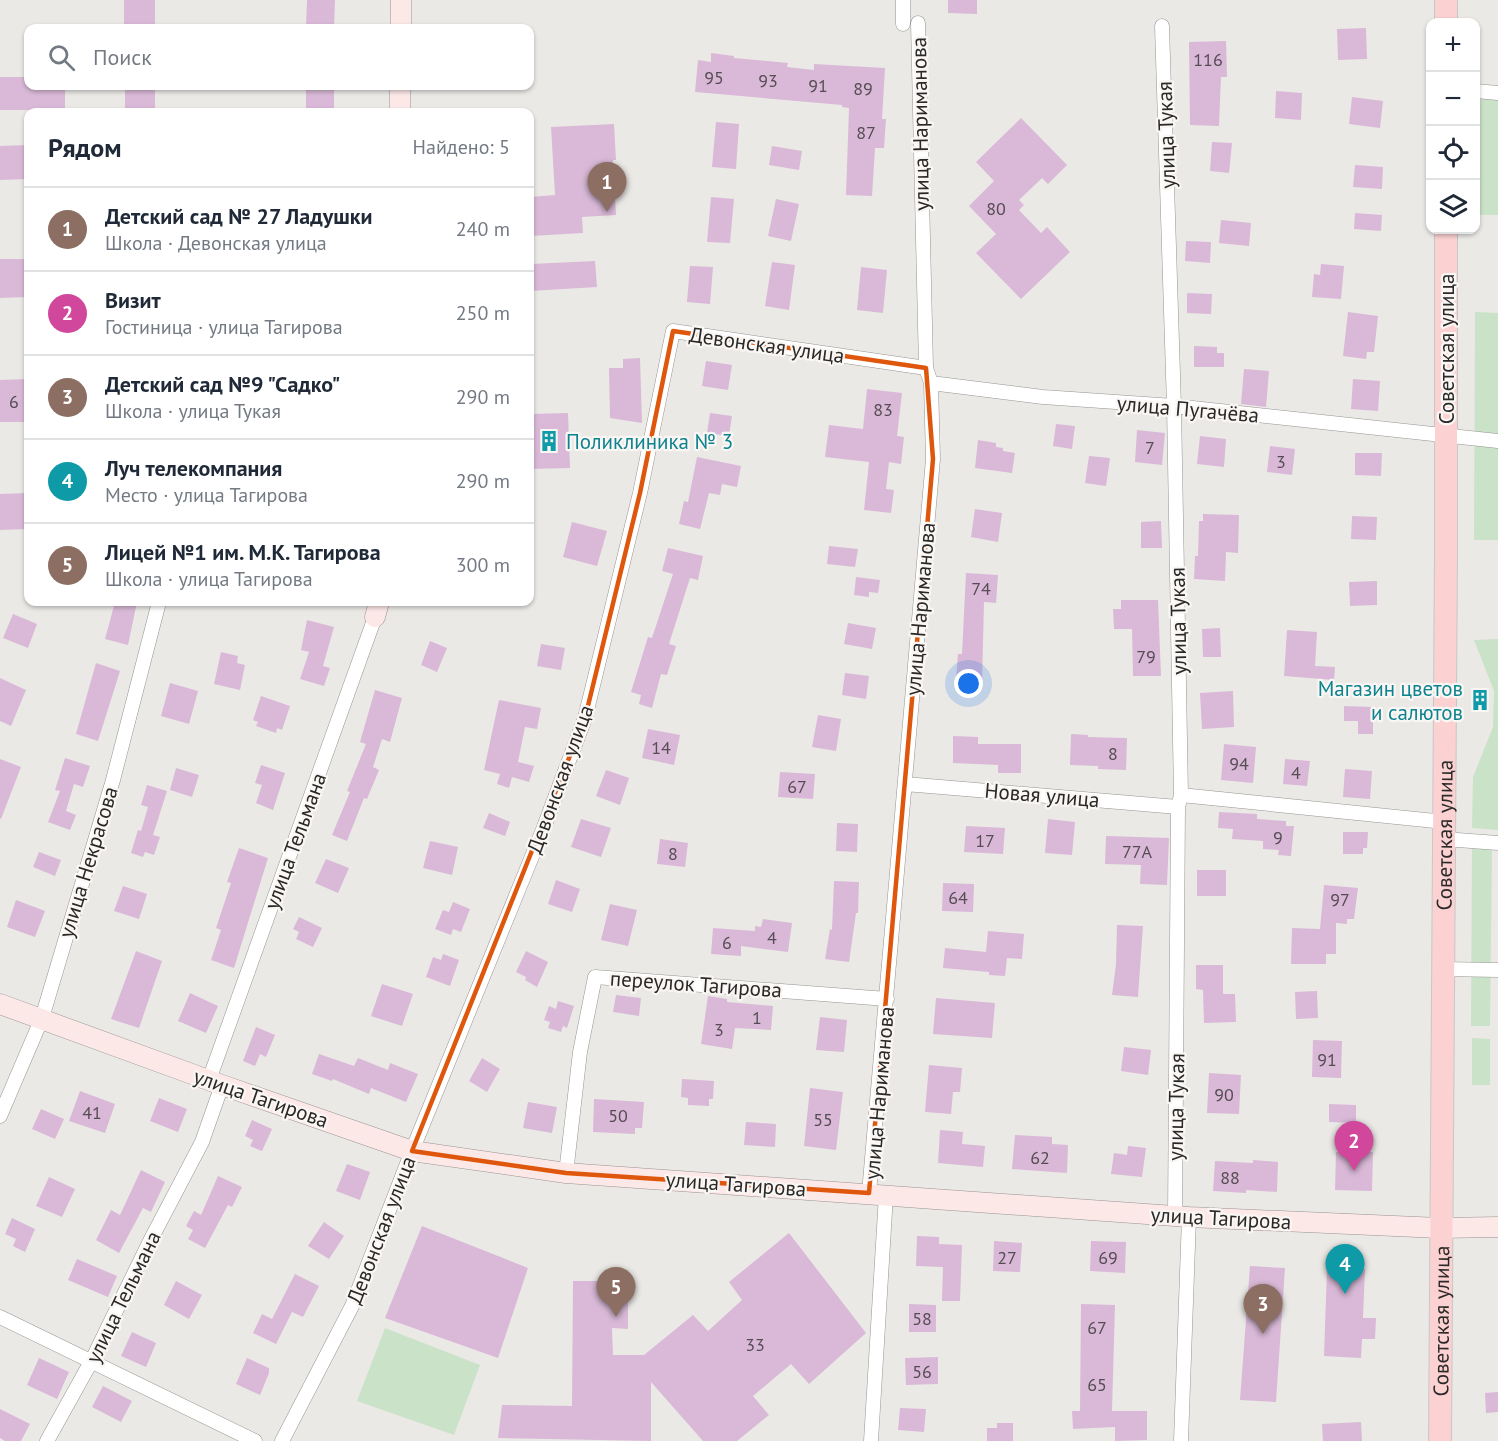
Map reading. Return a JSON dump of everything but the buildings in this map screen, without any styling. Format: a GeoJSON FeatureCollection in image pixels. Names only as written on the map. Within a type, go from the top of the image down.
{"type":"FeatureCollection","features":[{"type":"Feature","properties":{"kind":"main road"},"geometry":{"type":"LineString","coordinates":[[1446,0],[1446,18]]}},
{"type":"Feature","properties":{"kind":"main road","name":"Советская улица"},"geometry":{"type":"LineString","coordinates":[[1440,1441],[1446,234]]}},
{"type":"Feature","properties":{"kind":"street"},"geometry":{"type":"LineString","coordinates":[[400,24],[401,0]]}},
{"type":"Feature","properties":{"kind":"street","name":"улица Нариманова"},"geometry":{"type":"LineString","coordinates":[[903,0],[903,24]]}},
{"type":"Feature","properties":{"kind":"street","name":"улица Нариманова"},"geometry":{"type":"LineString","coordinates":[[871,1441],[878,1194],[887,999],[933,459],[931,383],[926,368],[918,23]]}},
{"type":"Feature","properties":{"kind":"street","name":"улица Тукая"},"geometry":{"type":"LineString","coordinates":[[1162,26],[1174,406],[1180,801],[1181,1441]]}},
{"type":"Feature","properties":{"kind":"street"},"geometry":{"type":"LineString","coordinates":[[400,90],[400,108]]}},
{"type":"Feature","properties":{"kind":"street"},"geometry":{"type":"LineString","coordinates":[[1480,91],[1498,93]]}},
{"type":"Feature","properties":{"kind":"street","name":"Девонская улица"},"geometry":{"type":"LineString","coordinates":[[282,1441],[352,1306],[412,1150],[544,827],[585,718],[640,493],[673,331],[926,368]]}},
{"type":"Feature","properties":{"kind":"street","name":"улица Пугачёва"},"geometry":{"type":"LineString","coordinates":[[931,383],[1043,397],[1174,406],[1498,441]]}},
{"type":"Feature","properties":{"kind":"street","name":"улица Некрасова"},"geometry":{"type":"LineString","coordinates":[[0,1116],[42,1018],[113,780],[158,606]]}},
{"type":"Feature","properties":{"kind":"street","name":"улица Тельмана"},"geometry":{"type":"LineString","coordinates":[[47,1441],[92,1360],[150,1240],[202,1142],[215,1082],[377,609]]}},
{"type":"Feature","properties":{"kind":"street","name":"Новая улица"},"geometry":{"type":"LineString","coordinates":[[905,784],[1180,801],[1444,831],[1498,843]]}},
{"type":"Feature","properties":{"kind":"street"},"geometry":{"type":"LineString","coordinates":[[1442,969],[1498,969]]}},
{"type":"Feature","properties":{"kind":"street","name":"переулок Тагирова"},"geometry":{"type":"LineString","coordinates":[[566,1173],[580,1053],[596,977],[887,999]]}},
{"type":"Feature","properties":{"kind":"street","name":"улица Тагирова"},"geometry":{"type":"LineString","coordinates":[[0,1004],[412,1150],[566,1173],[1182,1216],[1440,1228],[1498,1227]]}},
{"type":"Feature","properties":{"kind":"street"},"geometry":{"type":"LineString","coordinates":[[0,1317],[255,1441]]}},
{"type":"Feature","properties":{"kind":"highlighted area"},"geometry":{"type":"Polygon","coordinates":[[[673,331],[926,368],[933,459],[869,1193],[566,1173],[412,1151],[585,718],[640,493],[673,331]]]}},
{"type":"Feature","properties":{"kind":"green space"},"geometry":{"type":"Polygon","coordinates":[[[1480,91],[1498,93],[1498,215],[1480,215],[1480,91]]]}},
{"type":"Feature","properties":{"kind":"green space"},"geometry":{"type":"Polygon","coordinates":[[[1475,312],[1498,313],[1498,540],[1474,540],[1475,312]]]}},
{"type":"Feature","properties":{"kind":"green space"},"geometry":{"type":"Polygon","coordinates":[[[1498,639],[1498,830],[1472,828],[1473,777],[1493,727],[1494,691],[1474,640],[1498,639]]]}},
{"type":"Feature","properties":{"kind":"green space"},"geometry":{"type":"Polygon","coordinates":[[[1472,841],[1492,843],[1490,1026],[1471,1026],[1472,841]]]}},
{"type":"Feature","properties":{"kind":"green space"},"geometry":{"type":"Polygon","coordinates":[[[1472,1038],[1490,1039],[1490,1085],[1472,1085],[1472,1038]]]}},
{"type":"Feature","properties":{"kind":"green space"},"geometry":{"type":"Polygon","coordinates":[[[385,1328],[480,1365],[454,1435],[357,1401],[385,1328]]]}},
{"type":"Feature","properties":{"kind":"place","name":"Детский сад № 27 Ладушки"},"geometry":{"type":"Point","coordinates":[607,212]}},
{"type":"Feature","properties":{"kind":"place","name":"Поликлиника № 3"},"geometry":{"type":"Point","coordinates":[549,441]}},
{"type":"Feature","properties":{"kind":"place","name":"Магазин цветов и салютов"},"geometry":{"type":"Point","coordinates":[1480,700]}},
{"type":"Feature","properties":{"kind":"place","name":"Визит"},"geometry":{"type":"Point","coordinates":[1354,1171]}},
{"type":"Feature","properties":{"kind":"place","name":"Луч телекомпания"},"geometry":{"type":"Point","coordinates":[1345,1294]}},
{"type":"Feature","properties":{"kind":"place","name":"Лицей №1 им. М.К. Тагирова"},"geometry":{"type":"Point","coordinates":[616,1317]}},
{"type":"Feature","properties":{"kind":"place","name":"Детский сад №9 \"Садко\""},"geometry":{"type":"Point","coordinates":[1263,1334]}}]}
